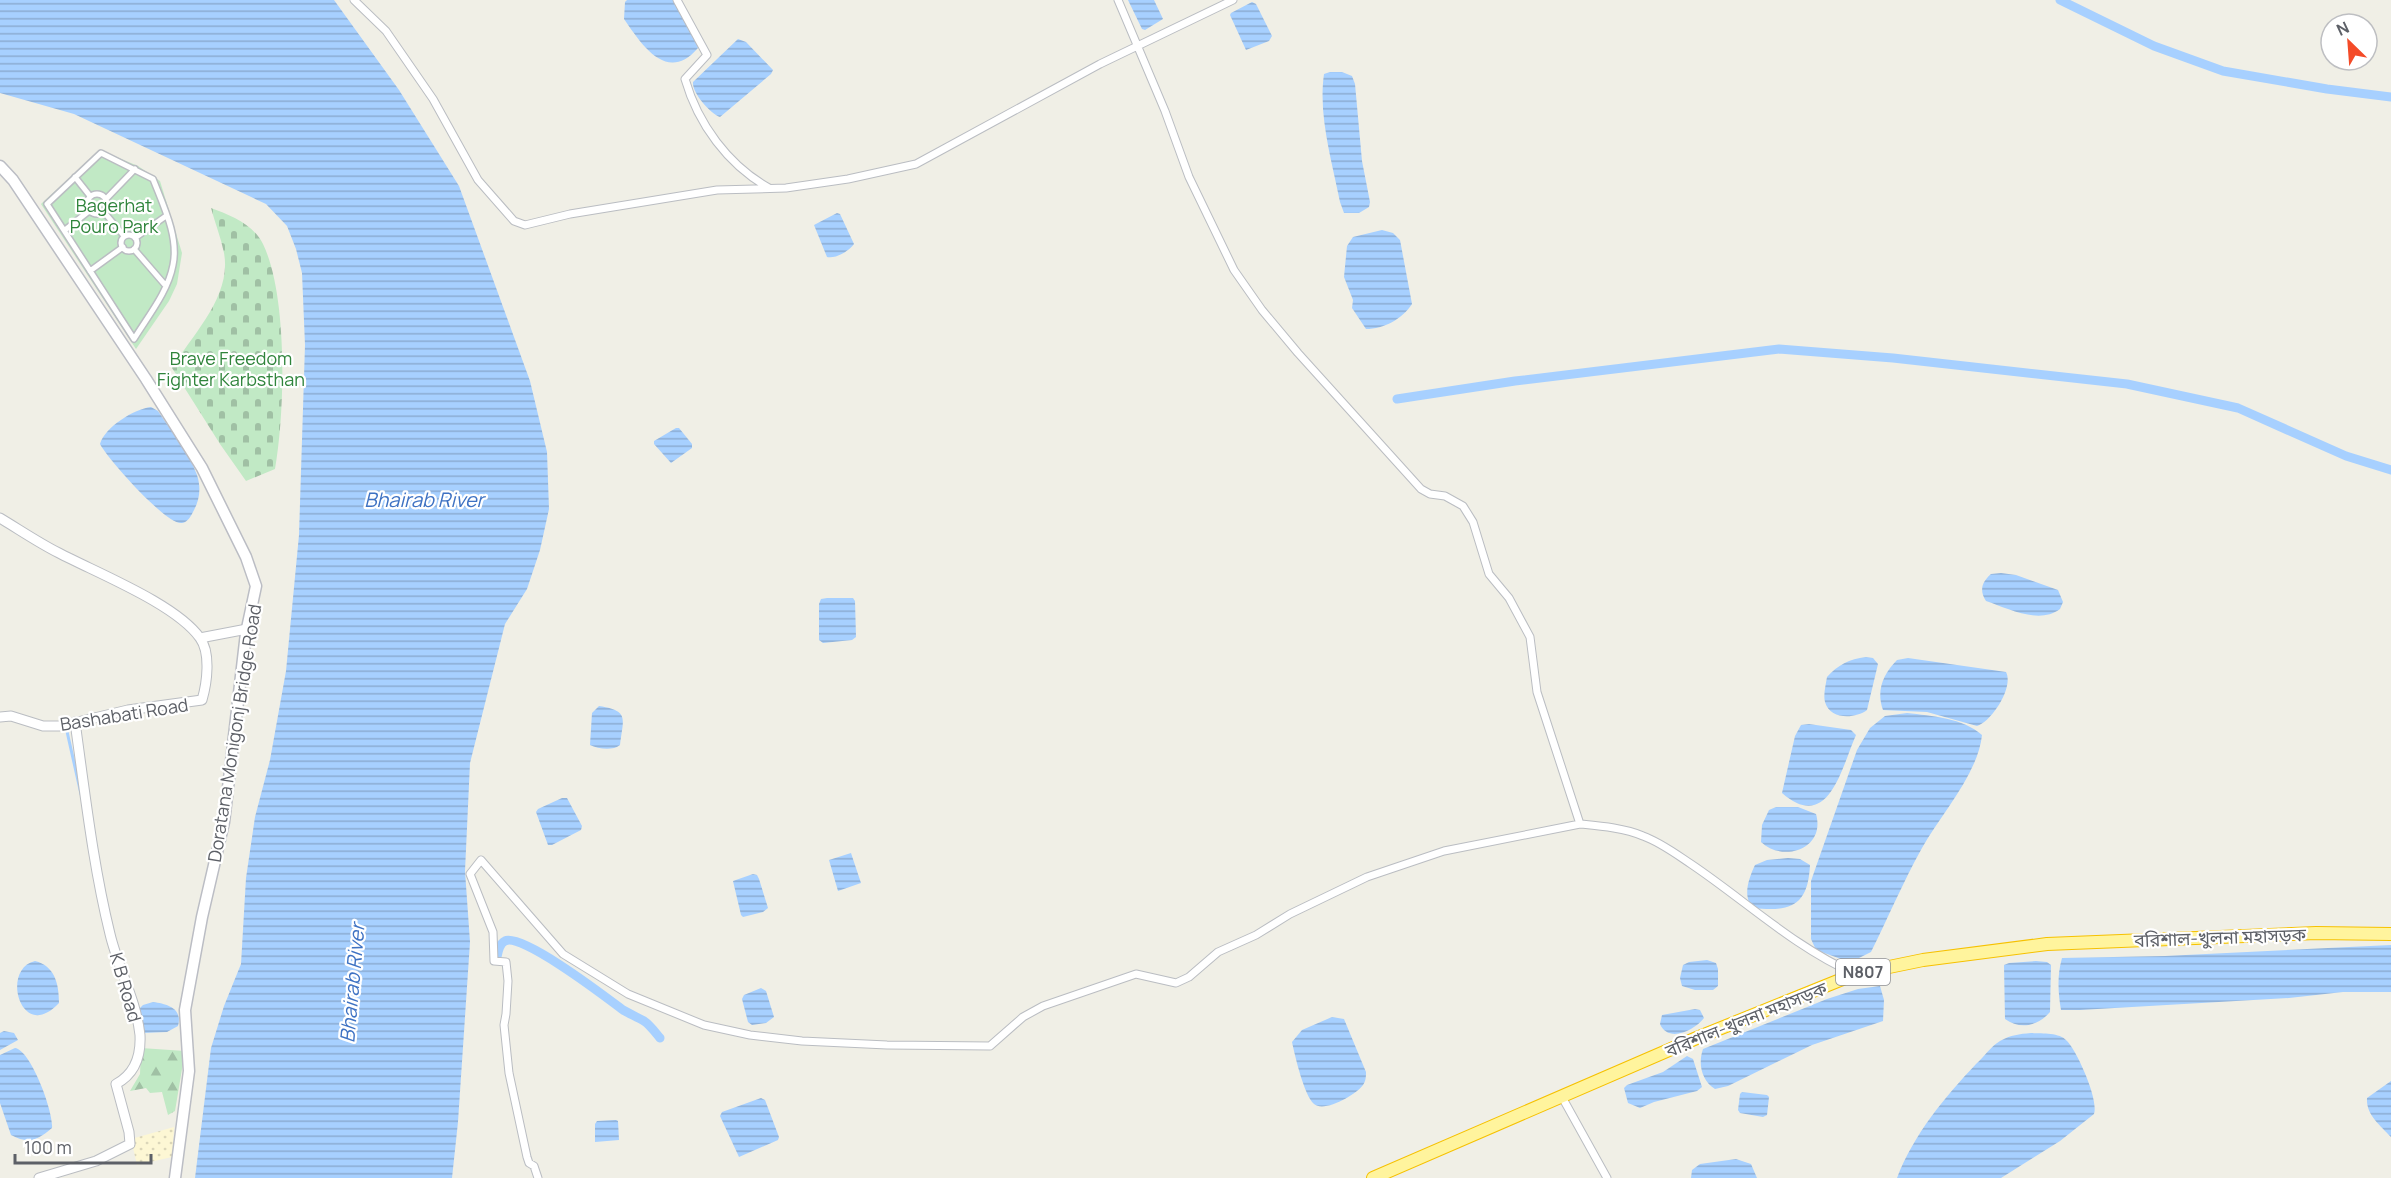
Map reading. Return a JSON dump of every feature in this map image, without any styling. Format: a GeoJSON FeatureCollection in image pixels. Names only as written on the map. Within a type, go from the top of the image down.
{"type":"FeatureCollection","features":[{"type":"Feature","properties":{"kind":"highway","name":"বরিশাল-খুলনা মহাসড়ক"},"geometry":{"type":"LineString","coordinates":[[1373,1178],[1699,1037],[1855,974],[1923,960],[2047,944],[2316,933],[2391,934]]}},
{"type":"Feature","properties":{"kind":"main road","name":"Doratana Monigonj Bridge Road"},"geometry":{"type":"LineString","coordinates":[[0,166],[13,180],[146,379],[202,468],[246,557],[256,586],[247,629],[224,822],[202,917],[185,1010],[189,1071],[175,1178]]}},
{"type":"Feature","properties":{"kind":"street"},"geometry":{"type":"LineString","coordinates":[[354,0],[386,31],[433,99],[478,180],[514,221],[525,225],[570,214],[717,190],[769,188],[848,179],[916,164],[1100,64],[1233,0]]}},
{"type":"Feature","properties":{"kind":"street"},"geometry":{"type":"LineString","coordinates":[[677,0],[707,55],[685,79],[689,95],[728,157],[750,178],[769,188]]}},
{"type":"Feature","properties":{"kind":"street"},"geometry":{"type":"LineString","coordinates":[[1118,0],[1165,111],[1189,177],[1234,270],[1298,353],[1421,489],[1463,506],[1473,522],[1489,574],[1509,598],[1530,637],[1537,692],[1580,824]]}},
{"type":"Feature","properties":{"kind":"street"},"geometry":{"type":"LineString","coordinates":[[101,153],[153,179],[166,216],[174,249],[173,265],[166,286],[134,339],[47,204],[75,177],[101,153]]}},
{"type":"Feature","properties":{"kind":"street"},"geometry":{"type":"LineString","coordinates":[[106,199],[135,169]]}},
{"type":"Feature","properties":{"kind":"street"},"geometry":{"type":"LineString","coordinates":[[75,177],[90,196]]}},
{"type":"Feature","properties":{"kind":"street"},"geometry":{"type":"LineString","coordinates":[[89,211],[98,215],[108,206],[106,199],[97,194],[90,196]]}},
{"type":"Feature","properties":{"kind":"street"},"geometry":{"type":"LineString","coordinates":[[89,211],[87,203],[90,196]]}},
{"type":"Feature","properties":{"kind":"street"},"geometry":{"type":"LineString","coordinates":[[65,230],[89,211]]}},
{"type":"Feature","properties":{"kind":"street"},"geometry":{"type":"LineString","coordinates":[[104,212],[124,237]]}},
{"type":"Feature","properties":{"kind":"street"},"geometry":{"type":"LineString","coordinates":[[135,238],[166,216]]}},
{"type":"Feature","properties":{"kind":"street"},"geometry":{"type":"LineString","coordinates":[[130,235],[135,238],[137,244],[134,249],[128,250],[123,247],[121,242],[124,237],[130,235]]}},
{"type":"Feature","properties":{"kind":"street"},"geometry":{"type":"LineString","coordinates":[[90,271],[123,247]]}},
{"type":"Feature","properties":{"kind":"street"},"geometry":{"type":"LineString","coordinates":[[134,249],[166,286]]}},
{"type":"Feature","properties":{"kind":"street"},"geometry":{"type":"LineString","coordinates":[[0,518],[57,552],[145,596],[178,618],[200,638],[247,629]]}},
{"type":"Feature","properties":{"kind":"street","name":"Bashabati Road"},"geometry":{"type":"LineString","coordinates":[[0,717],[11,716],[43,726],[61,726],[128,710],[202,700],[207,657],[200,638]]}},
{"type":"Feature","properties":{"kind":"street","name":"K B Road"},"geometry":{"type":"LineString","coordinates":[[39,1178],[96,1161],[130,1144],[117,1084],[127,1078],[137,1064],[140,1037],[127,981],[110,935],[92,840],[75,722]]}},
{"type":"Feature","properties":{"kind":"street"},"geometry":{"type":"LineString","coordinates":[[538,1178],[534,1166],[529,1163],[527,1157],[509,1073],[504,1025],[507,992],[506,962],[494,961],[493,932],[470,874],[481,860],[563,954],[628,994],[704,1025],[750,1035],[802,1041],[887,1046],[990,1046],[1023,1017],[1043,1006],[1136,974],[1176,983],[1189,977],[1218,952],[1256,935],[1290,914],[1367,877],[1444,851],[1580,824],[1642,835],[1713,878],[1794,941],[1828,962],[1855,974]]}},
{"type":"Feature","properties":{"kind":"street"},"geometry":{"type":"LineString","coordinates":[[1562,1097],[1607,1178]]}},
{"type":"Feature","properties":{"kind":"green space","name":"Bagerhat Pouro Park"},"geometry":{"type":"Polygon","coordinates":[[[100,150],[138,166],[160,181],[182,253],[177,284],[169,301],[136,349],[41,204],[100,150]]]}},
{"type":"Feature","properties":{"kind":"green space","name":"Brave Freedom Fighter Karbsthan"},"geometry":{"type":"Polygon","coordinates":[[[211,208],[240,221],[259,237],[271,266],[277,293],[282,386],[275,469],[246,481],[172,368],[209,314],[222,284],[225,269],[224,253],[211,208]]]}},
{"type":"Feature","properties":{"kind":"green space"},"geometry":{"type":"Polygon","coordinates":[[[141,1048],[185,1051],[175,1111],[168,1115],[162,1092],[150,1093],[146,1088],[130,1091],[140,1074],[141,1048]]]}},
{"type":"Feature","properties":{"kind":"sand"},"geometry":{"type":"Polygon","coordinates":[[[174,1127],[172,1157],[137,1165],[131,1139],[174,1127]]]}},
{"type":"Feature","properties":{"kind":"water","name":"Bhairab River"},"geometry":{"type":"Polygon","coordinates":[[[0,0],[334,0],[399,90],[459,186],[530,381],[547,452],[549,509],[540,550],[527,589],[505,624],[470,763],[465,871],[470,942],[452,1178],[195,1178],[211,1048],[224,1006],[241,964],[246,878],[255,817],[270,760],[286,671],[299,535],[305,345],[302,273],[287,226],[266,204],[74,114],[0,93],[0,0]]]}},
{"type":"Feature","properties":{"kind":"water"},"geometry":{"type":"Polygon","coordinates":[[[627,0],[673,0],[693,29],[698,48],[687,58],[676,62],[666,62],[656,57],[639,40],[624,19],[627,0]]]}},
{"type":"Feature","properties":{"kind":"water"},"geometry":{"type":"Polygon","coordinates":[[[1128,0],[1154,0],[1163,19],[1145,30],[1142,29],[1128,0]]]}},
{"type":"Feature","properties":{"kind":"water"},"geometry":{"type":"Polygon","coordinates":[[[1252,2],[1256,4],[1272,36],[1269,41],[1246,50],[1230,15],[1252,2]]]}},
{"type":"Feature","properties":{"kind":"water"},"geometry":{"type":"Polygon","coordinates":[[[738,39],[746,42],[773,70],[720,117],[702,102],[695,92],[693,82],[738,39]]]}},
{"type":"Feature","properties":{"kind":"water"},"geometry":{"type":"Polygon","coordinates":[[[1342,72],[1352,76],[1355,84],[1362,161],[1370,202],[1369,207],[1359,213],[1344,213],[1330,155],[1324,122],[1323,90],[1324,74],[1342,72]]]}},
{"type":"Feature","properties":{"kind":"water"},"geometry":{"type":"Polygon","coordinates":[[[837,213],[840,214],[854,244],[842,254],[827,257],[814,225],[837,213]]]}},
{"type":"Feature","properties":{"kind":"water"},"geometry":{"type":"Polygon","coordinates":[[[1382,230],[1393,233],[1400,240],[1412,304],[1392,322],[1366,329],[1352,308],[1353,300],[1344,277],[1347,246],[1353,237],[1382,230]]]}},
{"type":"Feature","properties":{"kind":"water"},"geometry":{"type":"Polygon","coordinates":[[[151,407],[158,411],[179,442],[194,466],[198,479],[198,502],[189,518],[182,523],[174,521],[151,503],[125,476],[100,444],[114,425],[137,411],[151,407]]]}},
{"type":"Feature","properties":{"kind":"water"},"geometry":{"type":"Polygon","coordinates":[[[679,428],[692,444],[692,448],[671,463],[654,444],[654,441],[679,428]]]}},
{"type":"Feature","properties":{"kind":"water"},"geometry":{"type":"Polygon","coordinates":[[[1991,574],[2016,575],[2058,590],[2063,602],[2060,609],[2052,614],[2023,614],[1986,601],[1982,590],[1985,580],[1991,574]]]}},
{"type":"Feature","properties":{"kind":"water"},"geometry":{"type":"Polygon","coordinates":[[[853,598],[855,601],[856,637],[852,640],[823,643],[819,640],[819,604],[821,599],[853,598]]]}},
{"type":"Feature","properties":{"kind":"water"},"geometry":{"type":"Polygon","coordinates":[[[1866,657],[1873,658],[1878,664],[1867,710],[1850,716],[1837,715],[1828,708],[1824,699],[1827,677],[1844,663],[1866,657]]]}},
{"type":"Feature","properties":{"kind":"water"},"geometry":{"type":"Polygon","coordinates":[[[1908,658],[2006,672],[2007,686],[1995,711],[1977,726],[1927,712],[1883,710],[1880,696],[1882,683],[1897,660],[1908,658]]]}},
{"type":"Feature","properties":{"kind":"water"},"geometry":{"type":"Polygon","coordinates":[[[599,706],[616,710],[622,717],[620,745],[617,747],[605,749],[590,745],[592,713],[599,706]]]}},
{"type":"Feature","properties":{"kind":"water"},"geometry":{"type":"Polygon","coordinates":[[[1907,713],[1957,721],[1974,729],[1982,735],[1979,750],[1958,793],[1915,861],[1871,952],[1859,958],[1841,959],[1816,950],[1811,939],[1811,881],[1857,750],[1870,728],[1885,716],[1907,713]]]}},
{"type":"Feature","properties":{"kind":"water"},"geometry":{"type":"Polygon","coordinates":[[[1801,725],[1851,730],[1856,735],[1839,778],[1831,791],[1822,801],[1811,806],[1798,804],[1782,793],[1795,736],[1801,725]]]}},
{"type":"Feature","properties":{"kind":"water"},"geometry":{"type":"Polygon","coordinates":[[[562,798],[567,798],[582,826],[581,830],[548,845],[536,812],[562,798]]]}},
{"type":"Feature","properties":{"kind":"water"},"geometry":{"type":"Polygon","coordinates":[[[1776,807],[1798,807],[1816,814],[1815,836],[1809,844],[1791,852],[1770,848],[1761,842],[1762,825],[1769,810],[1776,807]]]}},
{"type":"Feature","properties":{"kind":"water"},"geometry":{"type":"Polygon","coordinates":[[[851,853],[861,883],[838,891],[829,860],[851,853]]]}},
{"type":"Feature","properties":{"kind":"water"},"geometry":{"type":"Polygon","coordinates":[[[1800,859],[1810,865],[1806,890],[1801,898],[1787,907],[1778,909],[1753,908],[1747,893],[1755,865],[1767,860],[1800,859]]]}},
{"type":"Feature","properties":{"kind":"water"},"geometry":{"type":"Polygon","coordinates":[[[753,874],[759,879],[768,908],[763,912],[743,917],[733,881],[753,874]]]}},
{"type":"Feature","properties":{"kind":"water"},"geometry":{"type":"Polygon","coordinates":[[[2391,945],[2391,992],[2343,992],[2289,998],[2061,1010],[2058,984],[2062,958],[2165,956],[2391,945]]]}},
{"type":"Feature","properties":{"kind":"water"},"geometry":{"type":"Polygon","coordinates":[[[1707,960],[1716,963],[1718,986],[1713,990],[1695,990],[1682,986],[1680,978],[1683,965],[1707,960]]]}},
{"type":"Feature","properties":{"kind":"water"},"geometry":{"type":"Polygon","coordinates":[[[35,961],[42,963],[51,971],[57,983],[59,1003],[46,1013],[34,1015],[25,1010],[17,989],[24,967],[35,961]]]}},
{"type":"Feature","properties":{"kind":"water"},"geometry":{"type":"Polygon","coordinates":[[[2047,962],[2051,965],[2050,1012],[2040,1021],[2029,1025],[2017,1025],[2005,1019],[2004,965],[2047,962]]]}},
{"type":"Feature","properties":{"kind":"water"},"geometry":{"type":"Polygon","coordinates":[[[1880,986],[1884,1000],[1883,1021],[1812,1045],[1728,1086],[1715,1089],[1704,1076],[1701,1065],[1703,1049],[1827,999],[1858,989],[1880,986]]]}},
{"type":"Feature","properties":{"kind":"water"},"geometry":{"type":"Polygon","coordinates":[[[761,988],[766,991],[774,1017],[766,1023],[752,1025],[748,1022],[742,999],[744,995],[761,988]]]}},
{"type":"Feature","properties":{"kind":"water"},"geometry":{"type":"Polygon","coordinates":[[[153,1002],[173,1008],[178,1015],[178,1026],[167,1032],[142,1033],[139,1009],[153,1002]]]}},
{"type":"Feature","properties":{"kind":"water"},"geometry":{"type":"Polygon","coordinates":[[[1700,1010],[1704,1018],[1688,1031],[1669,1033],[1660,1024],[1662,1015],[1700,1010]]]}},
{"type":"Feature","properties":{"kind":"water"},"geometry":{"type":"Polygon","coordinates":[[[1332,1017],[1344,1019],[1366,1072],[1366,1078],[1359,1089],[1347,1098],[1332,1105],[1319,1106],[1314,1104],[1307,1092],[1300,1075],[1292,1042],[1302,1030],[1332,1017]]]}},
{"type":"Feature","properties":{"kind":"water"},"geometry":{"type":"Polygon","coordinates":[[[4,1031],[14,1033],[18,1040],[0,1050],[0,1033],[4,1031]]]}},
{"type":"Feature","properties":{"kind":"water"},"geometry":{"type":"Polygon","coordinates":[[[2031,1033],[2060,1036],[2071,1046],[2090,1087],[2095,1107],[2094,1114],[2060,1141],[2001,1178],[1897,1178],[1921,1132],[1941,1103],[1964,1077],[1997,1043],[2011,1036],[2031,1033]]]}},
{"type":"Feature","properties":{"kind":"water"},"geometry":{"type":"Polygon","coordinates":[[[15,1048],[28,1059],[34,1070],[52,1120],[52,1128],[32,1140],[22,1140],[11,1135],[0,1103],[0,1055],[15,1048]]]}},
{"type":"Feature","properties":{"kind":"water"},"geometry":{"type":"Polygon","coordinates":[[[1687,1056],[1693,1059],[1702,1087],[1697,1091],[1640,1108],[1628,1103],[1624,1088],[1627,1085],[1663,1072],[1687,1056]]]}},
{"type":"Feature","properties":{"kind":"water"},"geometry":{"type":"Polygon","coordinates":[[[2391,1081],[2391,1137],[2371,1115],[2367,1098],[2391,1081]]]}},
{"type":"Feature","properties":{"kind":"water"},"geometry":{"type":"Polygon","coordinates":[[[1742,1092],[1767,1095],[1769,1097],[1767,1115],[1763,1117],[1740,1113],[1738,1110],[1742,1092]]]}},
{"type":"Feature","properties":{"kind":"water"},"geometry":{"type":"Polygon","coordinates":[[[761,1098],[765,1100],[779,1137],[778,1140],[739,1157],[720,1116],[722,1112],[761,1098]]]}},
{"type":"Feature","properties":{"kind":"water"},"geometry":{"type":"Polygon","coordinates":[[[597,1121],[618,1121],[619,1140],[595,1142],[597,1121]]]}},
{"type":"Feature","properties":{"kind":"water"},"geometry":{"type":"Polygon","coordinates":[[[1736,1159],[1751,1164],[1757,1178],[1691,1178],[1692,1170],[1700,1164],[1736,1159]]]}},
{"type":"Feature","properties":{"kind":"waterway"},"geometry":{"type":"LineString","coordinates":[[2060,0],[2154,46],[2223,71],[2327,89],[2391,97]]}},
{"type":"Feature","properties":{"kind":"waterway"},"geometry":{"type":"LineString","coordinates":[[1397,399],[1515,381],[1779,349],[1893,358],[2127,384],[2238,408],[2346,456],[2391,470]]}},
{"type":"Feature","properties":{"kind":"waterway"},"geometry":{"type":"LineString","coordinates":[[66,727],[81,794]]}},
{"type":"Feature","properties":{"kind":"waterway"},"geometry":{"type":"LineString","coordinates":[[497,957],[500,946],[505,941],[514,941],[528,946],[564,968],[623,1010],[644,1021],[660,1038]]}}]}
